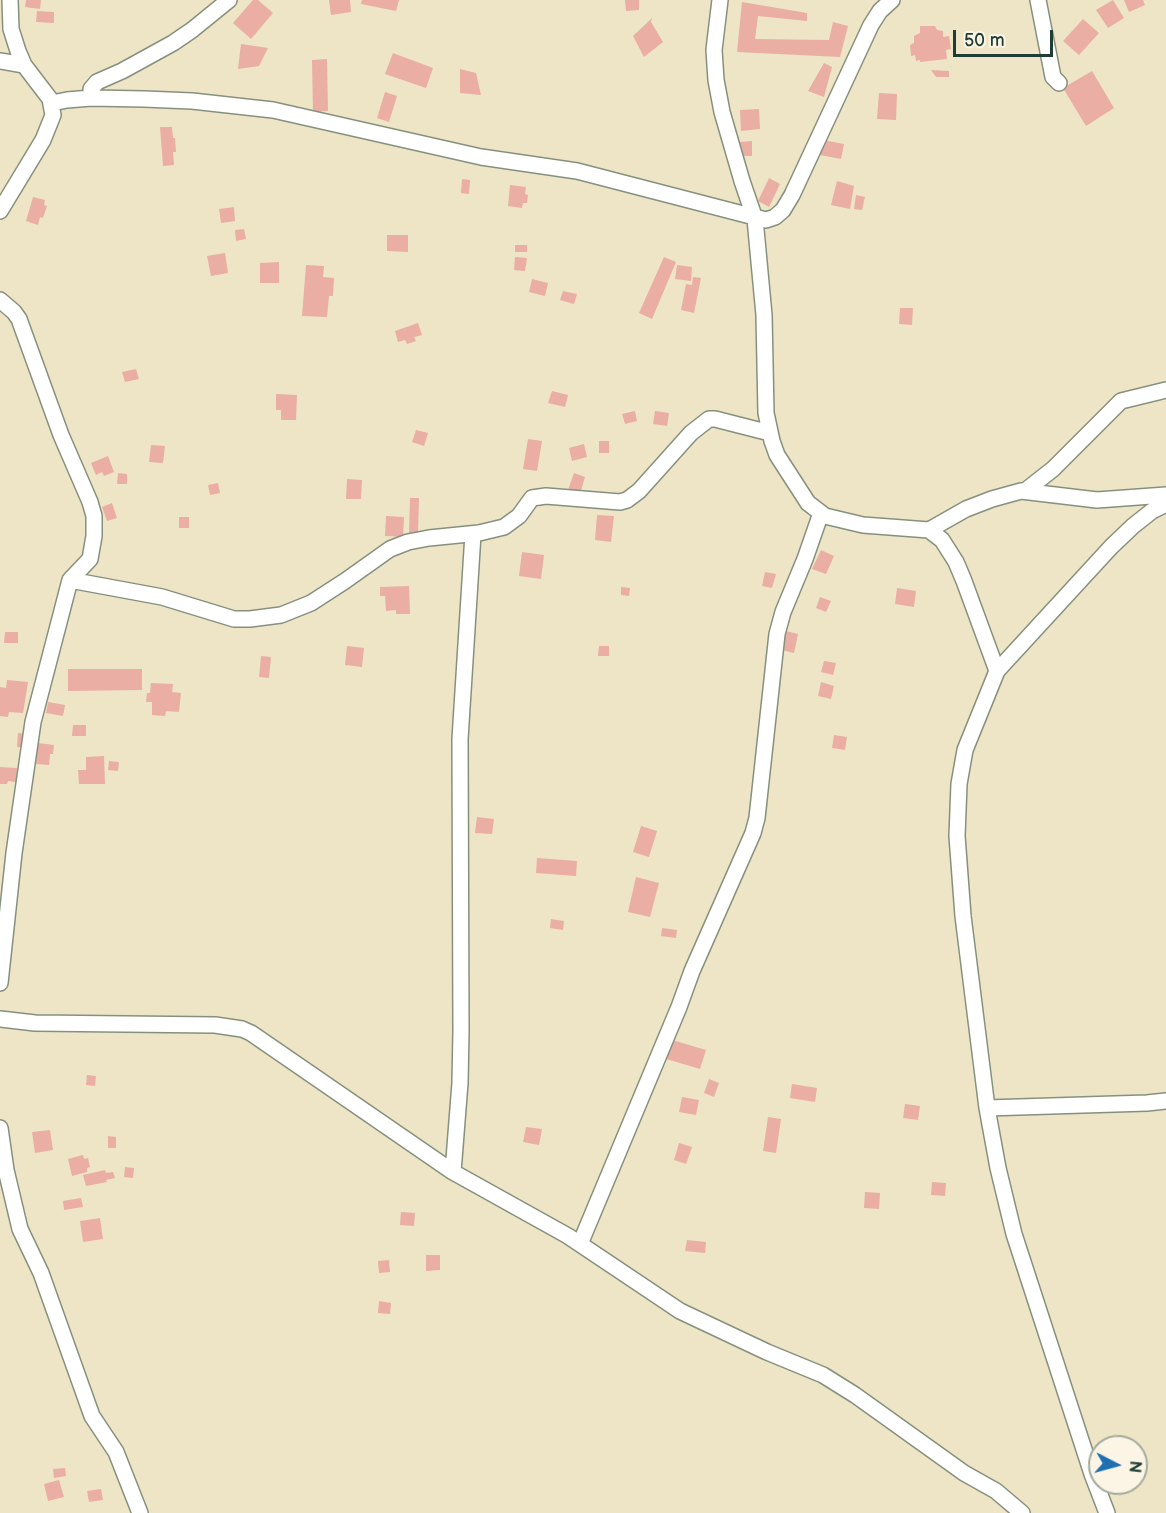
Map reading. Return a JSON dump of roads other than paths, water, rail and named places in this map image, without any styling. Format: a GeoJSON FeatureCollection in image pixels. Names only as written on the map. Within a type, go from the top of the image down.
{"type":"FeatureCollection","features":[{"type":"Feature","properties":{"kind":"street"},"geometry":{"type":"LineString","coordinates":[[0,211],[43,140],[53,115],[52,103],[24,65],[11,29],[10,0]]}},
{"type":"Feature","properties":{"kind":"street"},"geometry":{"type":"LineString","coordinates":[[91,98],[91,89],[97,82],[173,43],[229,0]]}},
{"type":"Feature","properties":{"kind":"street"},"geometry":{"type":"LineString","coordinates":[[720,0],[714,50],[716,80],[725,124],[755,219],[764,315],[766,413],[777,455],[808,503],[821,513],[848,523],[929,530],[984,502],[1025,491],[1097,500],[1166,495]]}},
{"type":"Feature","properties":{"kind":"street"},"geometry":{"type":"LineString","coordinates":[[52,103],[91,98],[192,101],[273,110],[481,157],[577,171],[766,220],[775,217],[783,210],[792,195],[871,25],[880,11],[892,0]]}},
{"type":"Feature","properties":{"kind":"street"},"geometry":{"type":"LineString","coordinates":[[1038,0],[1053,77],[1059,83]]}},
{"type":"Feature","properties":{"kind":"street"},"geometry":{"type":"LineString","coordinates":[[0,61],[24,65]]}},
{"type":"Feature","properties":{"kind":"street"},"geometry":{"type":"LineString","coordinates":[[0,300],[15,312],[19,319],[57,424],[94,516],[94,536],[90,559],[70,580],[33,722],[14,853],[0,983]]}},
{"type":"Feature","properties":{"kind":"street"},"geometry":{"type":"LineString","coordinates":[[1025,491],[1053,469],[1121,401],[1166,390]]}},
{"type":"Feature","properties":{"kind":"street"},"geometry":{"type":"LineString","coordinates":[[70,580],[162,597],[187,603],[222,616],[250,619],[281,615],[311,603],[345,582],[390,549],[408,542],[473,534],[504,527],[519,516],[532,498],[538,496],[627,500],[639,491],[691,433],[709,419],[770,433]]}},
{"type":"Feature","properties":{"kind":"street"},"geometry":{"type":"LineString","coordinates":[[1107,1513],[1017,1245],[1003,1190],[987,1108],[963,916],[957,836],[959,784],[965,750],[997,671],[1111,547],[1143,519],[1166,504]]}},
{"type":"Feature","properties":{"kind":"street"},"geometry":{"type":"LineString","coordinates":[[580,1244],[692,971],[753,833],[757,818],[777,634],[783,612],[821,513]]}},
{"type":"Feature","properties":{"kind":"street"},"geometry":{"type":"LineString","coordinates":[[929,530],[942,540],[956,562],[997,671]]}},
{"type":"Feature","properties":{"kind":"street"},"geometry":{"type":"LineString","coordinates":[[453,1172],[461,1031],[460,739],[473,534]]}},
{"type":"Feature","properties":{"kind":"street"},"geometry":{"type":"LineString","coordinates":[[0,1019],[35,1023],[215,1025],[242,1029],[251,1033],[453,1172],[580,1244],[680,1311],[767,1352],[823,1375],[883,1414],[964,1473],[996,1491],[1022,1513]]}},
{"type":"Feature","properties":{"kind":"street"},"geometry":{"type":"LineString","coordinates":[[987,1108],[1166,1101]]}},
{"type":"Feature","properties":{"kind":"street"},"geometry":{"type":"LineString","coordinates":[[0,1128],[6,1170],[20,1229],[41,1273],[92,1416],[116,1452],[140,1513]]}}]}
